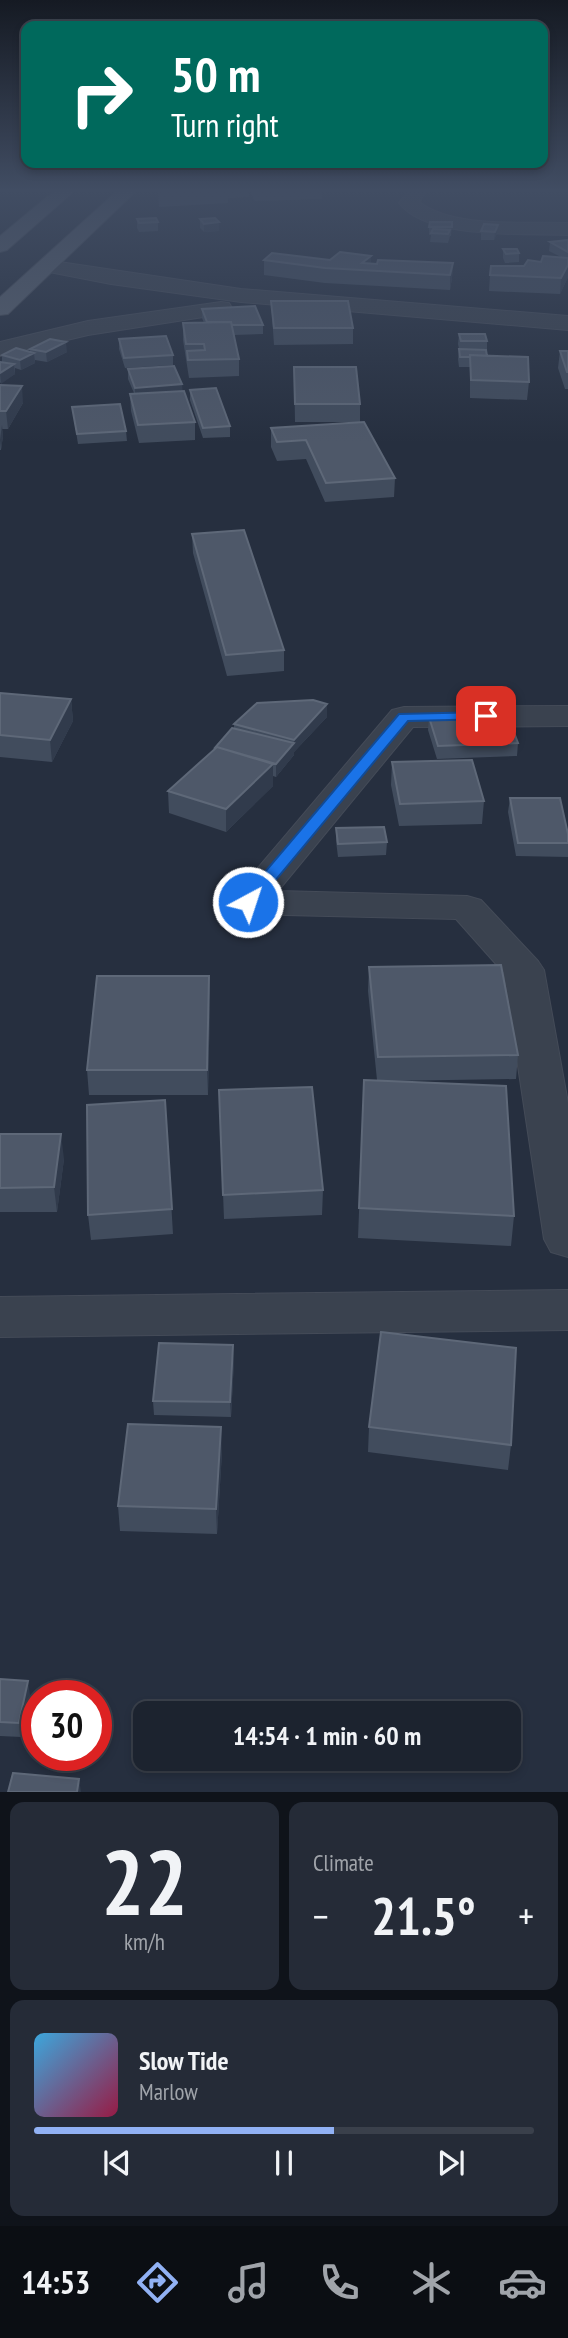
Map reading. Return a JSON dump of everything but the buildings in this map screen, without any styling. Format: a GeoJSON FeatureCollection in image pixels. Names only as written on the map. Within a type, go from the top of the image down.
{"type":"FeatureCollection","features":[{"type":"Feature","properties":{"kind":"main road"},"geometry":{"type":"LineString","coordinates":[[0,309],[36,276]]}},
{"type":"Feature","properties":{"kind":"street"},"geometry":{"type":"LineString","coordinates":[[101,276],[178,289],[568,323]]}},
{"type":"Feature","properties":{"kind":"street"},"geometry":{"type":"LineString","coordinates":[[0,349],[141,319],[300,301]]}},
{"type":"Feature","properties":{"kind":"street"},"geometry":{"type":"LineString","coordinates":[[568,716],[404,717],[248,902],[467,908],[524,970],[568,1239]]}},
{"type":"Feature","properties":{"kind":"street"},"geometry":{"type":"LineString","coordinates":[[0,1317],[568,1310]]}},
{"type":"Feature","properties":{"kind":"route"},"geometry":{"type":"LineString","coordinates":[[248,902],[404,717],[486,716]]}}]}
